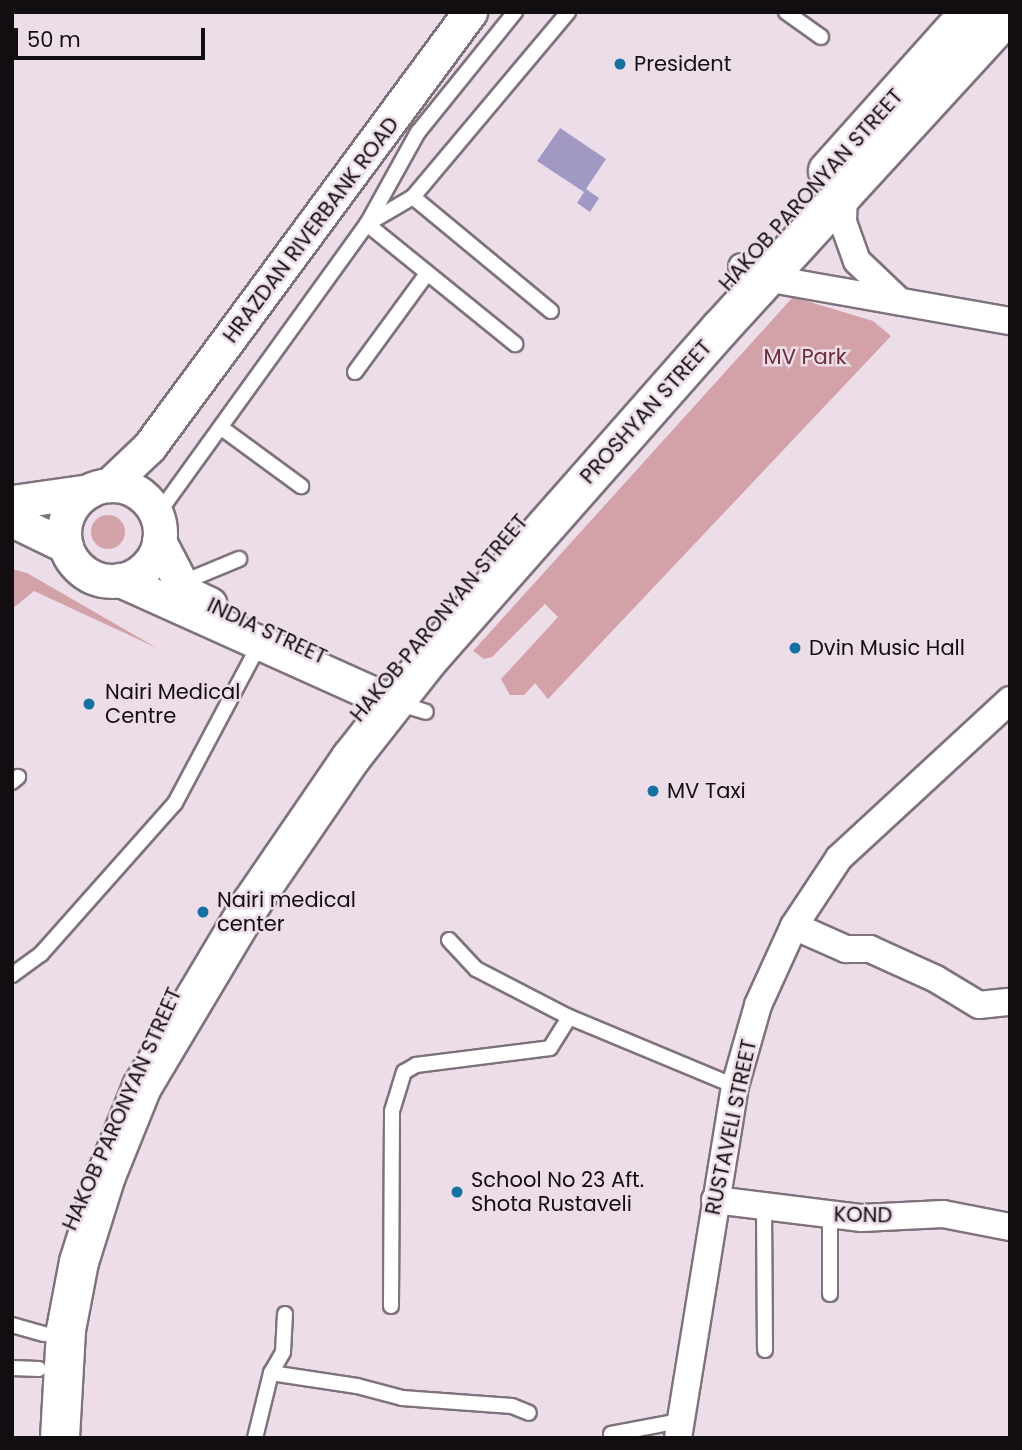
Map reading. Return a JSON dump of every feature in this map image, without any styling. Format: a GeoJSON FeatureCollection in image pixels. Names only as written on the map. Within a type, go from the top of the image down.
{"type":"FeatureCollection","features":[{"type":"Feature","properties":{"kind":"main road","name":"HAKOB PARONYAN STREET"},"geometry":{"type":"LineString","coordinates":[[60,1438],[66,1329],[79,1262],[106,1176],[142,1087],[251,904],[394,696],[755,273],[970,12]]}},
{"type":"Feature","properties":{"kind":"main road","name":"HAKOB PARONYAN STREET"},"geometry":{"type":"LineString","coordinates":[[720,330],[755,273],[844,193],[1010,13]]}},
{"type":"Feature","properties":{"kind":"main road","name":"PROSHYAN STREET"},"geometry":{"type":"LineString","coordinates":[[572,495],[720,330]]}},
{"type":"Feature","properties":{"kind":"main road","name":"HAKOB PARONYAN STREET"},"geometry":{"type":"LineString","coordinates":[[37,1438],[27,1349],[66,1225],[164,1006],[282,820],[572,495]]}},
{"type":"Feature","properties":{"kind":"street","name":"HRAZDAN RIVERBANK ROAD"},"geometry":{"type":"LineString","coordinates":[[99,488],[149,447],[470,12]]}},
{"type":"Feature","properties":{"kind":"street"},"geometry":{"type":"LineString","coordinates":[[844,193],[843,222],[857,261],[900,302]]}},
{"type":"Feature","properties":{"kind":"street"},"geometry":{"type":"LineString","coordinates":[[755,273],[1010,321]]}},
{"type":"Feature","properties":{"kind":"street"},"geometry":{"type":"LineString","coordinates":[[12,520],[66,545],[86,573],[120,580],[141,571],[153,518],[149,447]]}},
{"type":"Feature","properties":{"kind":"street"},"geometry":{"type":"LineString","coordinates":[[12,502],[99,488],[153,518]]}},
{"type":"Feature","properties":{"kind":"street"},"geometry":{"type":"LineString","coordinates":[[66,545],[68,514],[99,488]]}},
{"type":"Feature","properties":{"kind":"street","name":"INDIA STREET"},"geometry":{"type":"LineString","coordinates":[[153,518],[186,593],[394,696]]}},
{"type":"Feature","properties":{"kind":"street","name":"INDIA STREET"},"geometry":{"type":"LineString","coordinates":[[120,580],[394,696]]}},
{"type":"Feature","properties":{"kind":"street","name":"RUSTAVELI STREET"},"geometry":{"type":"LineString","coordinates":[[678,1430],[735,1086],[758,1005],[794,926],[839,858],[1010,700]]}},
{"type":"Feature","properties":{"kind":"street"},"geometry":{"type":"LineString","coordinates":[[794,926],[846,949],[870,949],[936,979],[979,1005],[1010,1002]]}},
{"type":"Feature","properties":{"kind":"street","name":"KOND"},"geometry":{"type":"LineString","coordinates":[[715,1200],[830,1215],[943,1214],[1010,1227]]}},
{"type":"Feature","properties":{"kind":"lane"},"geometry":{"type":"LineString","coordinates":[[153,518],[223,429],[367,224],[418,132],[515,12]]}},
{"type":"Feature","properties":{"kind":"lane"},"geometry":{"type":"LineString","coordinates":[[367,224],[413,197],[568,12]]}},
{"type":"Feature","properties":{"kind":"lane"},"geometry":{"type":"LineString","coordinates":[[786,12],[821,37]]}},
{"type":"Feature","properties":{"kind":"lane"},"geometry":{"type":"LineString","coordinates":[[413,197],[551,311]]}},
{"type":"Feature","properties":{"kind":"lane"},"geometry":{"type":"LineString","coordinates":[[367,224],[426,275],[515,344]]}},
{"type":"Feature","properties":{"kind":"lane"},"geometry":{"type":"LineString","coordinates":[[355,372],[426,275]]}},
{"type":"Feature","properties":{"kind":"lane"},"geometry":{"type":"LineString","coordinates":[[223,429],[302,486]]}},
{"type":"Feature","properties":{"kind":"lane"},"geometry":{"type":"LineString","coordinates":[[180,583],[239,559]]}},
{"type":"Feature","properties":{"kind":"lane"},"geometry":{"type":"LineString","coordinates":[[12,975],[41,954],[175,803],[261,641]]}},
{"type":"Feature","properties":{"kind":"lane"},"geometry":{"type":"LineString","coordinates":[[449,940],[476,969],[569,1017],[735,1086]]}},
{"type":"Feature","properties":{"kind":"lane"},"geometry":{"type":"LineString","coordinates":[[391,1306],[392,1111],[393,1094],[404,1072],[415,1065],[550,1048],[569,1017]]}},
{"type":"Feature","properties":{"kind":"lane"},"geometry":{"type":"LineString","coordinates":[[764,1206],[765,1350]]}},
{"type":"Feature","properties":{"kind":"lane"},"geometry":{"type":"LineString","coordinates":[[830,1215],[830,1294]]}},
{"type":"Feature","properties":{"kind":"lane"},"geometry":{"type":"LineString","coordinates":[[255,1438],[271,1373],[283,1352],[285,1314]]}},
{"type":"Feature","properties":{"kind":"lane"},"geometry":{"type":"LineString","coordinates":[[271,1373],[358,1386],[402,1398],[512,1406],[529,1413]]}},
{"type":"Feature","properties":{"kind":"lane"},"geometry":{"type":"LineString","coordinates":[[611,1434],[678,1430]]}},
{"type":"Feature","properties":{"kind":"green space","name":"MV Park"},"geometry":{"type":"Polygon","coordinates":[[[793,297],[873,321],[891,336],[548,699],[535,683],[524,695],[510,695],[501,679],[558,617],[545,604],[492,657],[484,659],[473,651],[793,297]]]}},
{"type":"Feature","properties":{"kind":"green space"},"geometry":{"type":"Polygon","coordinates":[[[108,515],[120,520],[125,532],[120,544],[108,549],[96,544],[91,532],[96,520],[108,515]]]}},
{"type":"Feature","properties":{"kind":"green space"},"geometry":{"type":"Polygon","coordinates":[[[12,569],[27,573],[157,648],[34,591],[12,609],[12,569]]]}},
{"type":"Feature","properties":{"kind":"shaded area"},"geometry":{"type":"Polygon","coordinates":[[[560,128],[606,159],[586,189],[599,198],[590,212],[577,203],[584,192],[537,161],[560,128]]]}},
{"type":"Feature","properties":{"kind":"place","name":"President"},"geometry":{"type":"Point","coordinates":[620,64]}},
{"type":"Feature","properties":{"kind":"place","name":"Dvin Music Hall"},"geometry":{"type":"Point","coordinates":[795,648]}},
{"type":"Feature","properties":{"kind":"place","name":"Nairi Medical Centre"},"geometry":{"type":"Point","coordinates":[89,704]}},
{"type":"Feature","properties":{"kind":"place","name":"MV Taxi"},"geometry":{"type":"Point","coordinates":[653,791]}},
{"type":"Feature","properties":{"kind":"place","name":"Nairi medical center"},"geometry":{"type":"Point","coordinates":[203,912]}},
{"type":"Feature","properties":{"kind":"place","name":"School No 23 Aft. Shota Rustaveli"},"geometry":{"type":"Point","coordinates":[457,1192]}}]}
